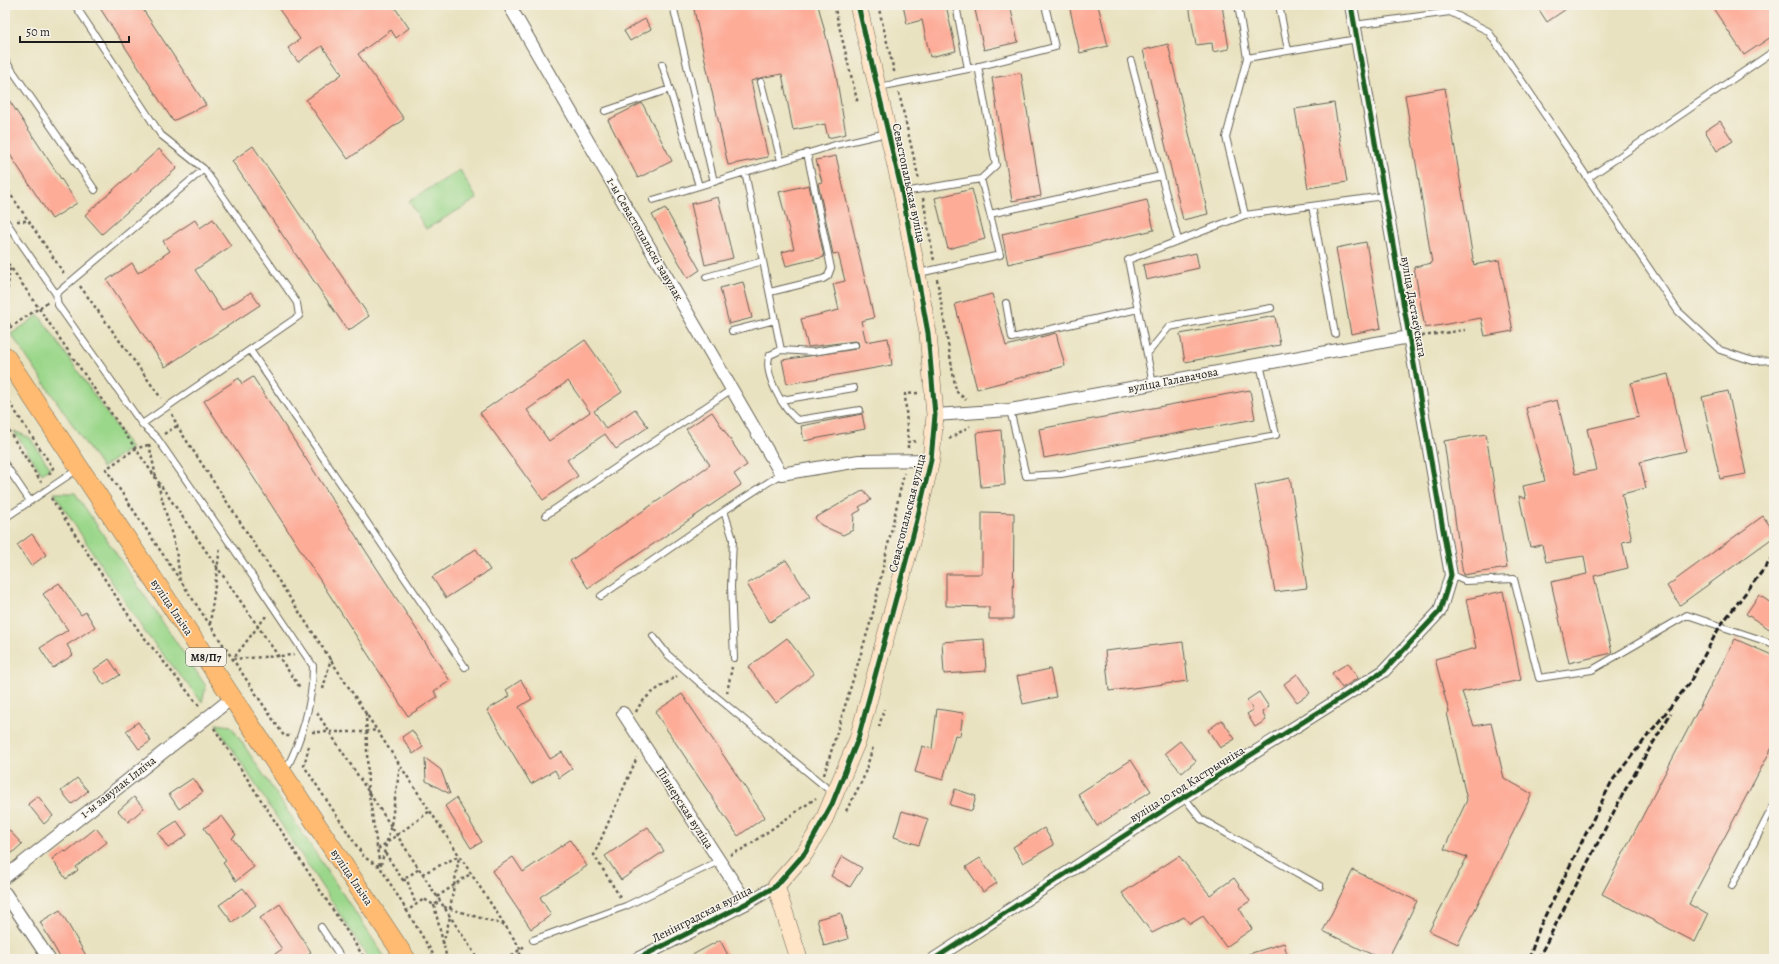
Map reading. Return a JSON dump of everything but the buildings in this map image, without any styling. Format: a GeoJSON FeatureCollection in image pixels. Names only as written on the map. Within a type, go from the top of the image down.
{"type":"FeatureCollection","features":[{"type":"Feature","properties":{"kind":"main road","name":"вуліца Ільіча"},"geometry":{"type":"LineString","coordinates":[[5,356],[406,959]]}},
{"type":"Feature","properties":{"kind":"street","name":"1-ы Севастопальскі завулак"},"geometry":{"type":"LineString","coordinates":[[509,5],[781,474]]}},
{"type":"Feature","properties":{"kind":"street","name":"Севастопальская вуліца"},"geometry":{"type":"LineString","coordinates":[[776,886],[805,852],[823,822],[858,739],[916,524],[931,460],[935,415],[928,333],[902,192],[858,5]]}},
{"type":"Feature","properties":{"kind":"street","name":"вуліца Дастаеўскага"},"geometry":{"type":"LineString","coordinates":[[1351,5],[1451,575],[1440,611]]}},
{"type":"Feature","properties":{"kind":"street","name":"вуліца Галавачова"},"geometry":{"type":"LineString","coordinates":[[935,415],[1010,410],[1409,337]]}},
{"type":"Feature","properties":{"kind":"street"},"geometry":{"type":"LineString","coordinates":[[781,474],[859,461],[931,460]]}},
{"type":"Feature","properties":{"kind":"street","name":"вуліца 10 год Кастрычніка"},"geometry":{"type":"LineString","coordinates":[[934,959],[1184,797],[1384,671],[1440,611]]}},
{"type":"Feature","properties":{"kind":"street","name":"1-ы завулак Ілліча"},"geometry":{"type":"LineString","coordinates":[[5,877],[232,698]]}},
{"type":"Feature","properties":{"kind":"street","name":"Піянерская вуліца"},"geometry":{"type":"LineString","coordinates":[[623,713],[747,903]]}},
{"type":"Feature","properties":{"kind":"street"},"geometry":{"type":"LineString","coordinates":[[776,886],[799,959]]}},
{"type":"Feature","properties":{"kind":"street","name":"Ленінградская вуліца"},"geometry":{"type":"LineString","coordinates":[[638,959],[747,903],[776,886]]}},
{"type":"Feature","properties":{"kind":"street"},"geometry":{"type":"LineString","coordinates":[[5,892],[49,959]]}},
{"type":"Feature","properties":{"kind":"lane"},"geometry":{"type":"LineString","coordinates":[[75,5],[161,135],[204,169],[297,303],[299,316],[142,424]]}},
{"type":"Feature","properties":{"kind":"lane"},"geometry":{"type":"LineString","coordinates":[[673,5],[714,182]]}},
{"type":"Feature","properties":{"kind":"lane"},"geometry":{"type":"LineString","coordinates":[[956,5],[968,69]]}},
{"type":"Feature","properties":{"kind":"lane"},"geometry":{"type":"LineString","coordinates":[[878,88],[968,69],[1055,46],[1045,5]]}},
{"type":"Feature","properties":{"kind":"lane"},"geometry":{"type":"LineString","coordinates":[[1238,5],[1247,58],[1226,137],[1245,215]]}},
{"type":"Feature","properties":{"kind":"lane"},"geometry":{"type":"LineString","coordinates":[[1279,5],[1288,50]]}},
{"type":"Feature","properties":{"kind":"lane"},"geometry":{"type":"LineString","coordinates":[[1354,25],[1449,8],[1488,31],[1678,311],[1720,350],[1753,361],[1774,360]]}},
{"type":"Feature","properties":{"kind":"lane"},"geometry":{"type":"LineString","coordinates":[[1247,58],[1357,39]]}},
{"type":"Feature","properties":{"kind":"lane"},"geometry":{"type":"LineString","coordinates":[[1588,178],[1774,51]]}},
{"type":"Feature","properties":{"kind":"lane"},"geometry":{"type":"LineString","coordinates":[[5,60],[95,190]]}},
{"type":"Feature","properties":{"kind":"lane"},"geometry":{"type":"LineString","coordinates":[[1131,61],[1178,240]]}},
{"type":"Feature","properties":{"kind":"lane"},"geometry":{"type":"LineString","coordinates":[[662,64],[699,186]]}},
{"type":"Feature","properties":{"kind":"lane"},"geometry":{"type":"LineString","coordinates":[[902,192],[981,179],[996,165],[978,66]]}},
{"type":"Feature","properties":{"kind":"lane"},"geometry":{"type":"LineString","coordinates":[[761,82],[781,161]]}},
{"type":"Feature","properties":{"kind":"lane"},"geometry":{"type":"LineString","coordinates":[[605,111],[670,89]]}},
{"type":"Feature","properties":{"kind":"lane"},"geometry":{"type":"LineString","coordinates":[[653,200],[834,145],[888,133]]}},
{"type":"Feature","properties":{"kind":"lane"},"geometry":{"type":"LineString","coordinates":[[770,292],[823,279],[830,272],[831,268],[807,153]]}},
{"type":"Feature","properties":{"kind":"lane"},"geometry":{"type":"LineString","coordinates":[[56,294],[204,169]]}},
{"type":"Feature","properties":{"kind":"lane"},"geometry":{"type":"LineString","coordinates":[[745,172],[781,350]]}},
{"type":"Feature","properties":{"kind":"lane"},"geometry":{"type":"LineString","coordinates":[[990,214],[1161,176]]}},
{"type":"Feature","properties":{"kind":"lane"},"geometry":{"type":"LineString","coordinates":[[917,273],[1000,255],[981,179]]}},
{"type":"Feature","properties":{"kind":"lane"},"geometry":{"type":"LineString","coordinates":[[1153,384],[1128,260],[1245,215],[1384,196]]}},
{"type":"Feature","properties":{"kind":"lane"},"geometry":{"type":"LineString","coordinates":[[1312,206],[1335,334]]}},
{"type":"Feature","properties":{"kind":"lane"},"geometry":{"type":"LineString","coordinates":[[5,220],[56,294],[58,305],[142,424],[156,438],[313,666],[310,701],[296,751],[283,774]]}},
{"type":"Feature","properties":{"kind":"lane"},"geometry":{"type":"LineString","coordinates":[[706,278],[763,261]]}},
{"type":"Feature","properties":{"kind":"lane"},"geometry":{"type":"LineString","coordinates":[[1006,303],[1012,338],[1138,309]]}},
{"type":"Feature","properties":{"kind":"lane"},"geometry":{"type":"LineString","coordinates":[[1147,354],[1169,328],[1271,308]]}},
{"type":"Feature","properties":{"kind":"lane"},"geometry":{"type":"LineString","coordinates":[[732,331],[775,320]]}},
{"type":"Feature","properties":{"kind":"lane"},"geometry":{"type":"LineString","coordinates":[[856,345],[813,352],[781,350],[770,355],[767,363],[767,369],[781,400],[792,416],[798,420],[860,410]]}},
{"type":"Feature","properties":{"kind":"lane"},"geometry":{"type":"LineString","coordinates":[[250,350],[464,667]]}},
{"type":"Feature","properties":{"kind":"lane"},"geometry":{"type":"LineString","coordinates":[[1010,410],[1026,476],[1062,474],[1276,435],[1260,364]]}},
{"type":"Feature","properties":{"kind":"lane"},"geometry":{"type":"LineString","coordinates":[[781,400],[854,388]]}},
{"type":"Feature","properties":{"kind":"lane"},"geometry":{"type":"LineString","coordinates":[[546,515],[732,389]]}},
{"type":"Feature","properties":{"kind":"lane"},"geometry":{"type":"LineString","coordinates":[[5,464],[30,501]]}},
{"type":"Feature","properties":{"kind":"lane"},"geometry":{"type":"LineString","coordinates":[[5,518],[80,468]]}},
{"type":"Feature","properties":{"kind":"lane"},"geometry":{"type":"LineString","coordinates":[[601,596],[724,511],[781,474]]}},
{"type":"Feature","properties":{"kind":"lane"},"geometry":{"type":"LineString","coordinates":[[724,511],[733,539],[732,587],[734,658]]}},
{"type":"Feature","properties":{"kind":"lane"},"geometry":{"type":"LineString","coordinates":[[1451,575],[1465,581],[1514,579],[1539,678],[1592,670],[1687,615],[1774,644]]}},
{"type":"Feature","properties":{"kind":"lane"},"geometry":{"type":"LineString","coordinates":[[653,636],[658,645],[685,670],[835,795]]}},
{"type":"Feature","properties":{"kind":"lane"},"geometry":{"type":"LineString","coordinates":[[1184,797],[1201,819],[1320,886]]}},
{"type":"Feature","properties":{"kind":"lane"},"geometry":{"type":"LineString","coordinates":[[1732,886],[1774,804]]}},
{"type":"Feature","properties":{"kind":"lane"},"geometry":{"type":"LineString","coordinates":[[533,940],[626,906],[719,861]]}},
{"type":"Feature","properties":{"kind":"lane"},"geometry":{"type":"LineString","coordinates":[[321,927],[342,959]]}},
{"type":"Feature","properties":{"kind":"path"},"geometry":{"type":"LineString","coordinates":[[834,5],[858,104]]}},
{"type":"Feature","properties":{"kind":"path"},"geometry":{"type":"LineString","coordinates":[[878,5],[888,42],[921,190],[956,391],[970,403]]}},
{"type":"Feature","properties":{"kind":"path"},"geometry":{"type":"LineString","coordinates":[[5,186],[70,282],[81,286],[175,418],[177,426],[331,658],[470,874],[520,948],[520,959]]}},
{"type":"Feature","properties":{"kind":"path"},"geometry":{"type":"LineString","coordinates":[[5,260],[303,691],[305,678],[313,673],[328,669]]}},
{"type":"Feature","properties":{"kind":"path"},"geometry":{"type":"LineString","coordinates":[[5,313],[10,266]]}},
{"type":"Feature","properties":{"kind":"path"},"geometry":{"type":"LineString","coordinates":[[5,331],[50,301]]}},
{"type":"Feature","properties":{"kind":"path"},"geometry":{"type":"LineString","coordinates":[[5,318],[11,327]]}},
{"type":"Feature","properties":{"kind":"path"},"geometry":{"type":"LineString","coordinates":[[1409,337],[1465,330]]}},
{"type":"Feature","properties":{"kind":"path"},"geometry":{"type":"LineString","coordinates":[[719,861],[743,849],[818,797],[872,618],[907,461],[908,442],[905,394],[923,392]]}},
{"type":"Feature","properties":{"kind":"path"},"geometry":{"type":"LineString","coordinates":[[5,400],[7,399],[53,468],[48,476],[41,481]]}},
{"type":"Feature","properties":{"kind":"path"},"geometry":{"type":"LineString","coordinates":[[5,425],[139,631],[208,717],[365,959]]}},
{"type":"Feature","properties":{"kind":"path"},"geometry":{"type":"LineString","coordinates":[[177,426],[156,438],[148,445],[135,449],[106,468],[284,736],[290,736],[294,731]]}},
{"type":"Feature","properties":{"kind":"path"},"geometry":{"type":"LineString","coordinates":[[908,442],[923,441]]}},
{"type":"Feature","properties":{"kind":"path"},"geometry":{"type":"LineString","coordinates":[[148,445],[176,550],[180,579]]}},
{"type":"Feature","properties":{"kind":"path"},"geometry":{"type":"LineString","coordinates":[[210,624],[221,542]]}},
{"type":"Feature","properties":{"kind":"path"},"geometry":{"type":"LineString","coordinates":[[233,658],[266,616]]}},
{"type":"Feature","properties":{"kind":"path"},"geometry":{"type":"LineString","coordinates":[[233,658],[294,655]]}},
{"type":"Feature","properties":{"kind":"path"},"geometry":{"type":"LineString","coordinates":[[323,691],[331,658]]}},
{"type":"Feature","properties":{"kind":"path"},"geometry":{"type":"LineString","coordinates":[[724,704],[734,658]]}},
{"type":"Feature","properties":{"kind":"path"},"geometry":{"type":"LineString","coordinates":[[631,725],[640,704],[685,670]]}},
{"type":"Feature","properties":{"kind":"path"},"geometry":{"type":"LineString","coordinates":[[310,701],[478,959]]}},
{"type":"Feature","properties":{"kind":"path"},"geometry":{"type":"LineString","coordinates":[[316,719],[317,712]]}},
{"type":"Feature","properties":{"kind":"path"},"geometry":{"type":"LineString","coordinates":[[366,712],[365,732],[368,788],[380,867],[436,959]]}},
{"type":"Feature","properties":{"kind":"path"},"geometry":{"type":"LineString","coordinates":[[878,732],[881,720]]}},
{"type":"Feature","properties":{"kind":"path"},"geometry":{"type":"LineString","coordinates":[[314,725],[304,766],[364,857],[380,867]]}},
{"type":"Feature","properties":{"kind":"path"},"geometry":{"type":"LineString","coordinates":[[312,732],[365,732],[377,730]]}},
{"type":"Feature","properties":{"kind":"path"},"geometry":{"type":"LineString","coordinates":[[846,811],[863,780],[874,744]]}},
{"type":"Feature","properties":{"kind":"path"},"geometry":{"type":"LineString","coordinates":[[626,906],[594,855],[636,760],[635,753]]}},
{"type":"Feature","properties":{"kind":"path"},"geometry":{"type":"LineString","coordinates":[[380,867],[388,842],[400,765]]}},
{"type":"Feature","properties":{"kind":"path"},"geometry":{"type":"LineString","coordinates":[[378,849],[430,811]]}},
{"type":"Feature","properties":{"kind":"path"},"geometry":{"type":"LineString","coordinates":[[384,853],[403,880],[408,880],[416,905]]}},
{"type":"Feature","properties":{"kind":"path"},"geometry":{"type":"LineString","coordinates":[[422,874],[459,856]]}},
{"type":"Feature","properties":{"kind":"path"},"geometry":{"type":"LineString","coordinates":[[450,908],[459,856]]}},
{"type":"Feature","properties":{"kind":"path"},"geometry":{"type":"LineString","coordinates":[[403,880],[420,869]]}},
{"type":"Feature","properties":{"kind":"path"},"geometry":{"type":"LineString","coordinates":[[436,896],[470,874]]}},
{"type":"Feature","properties":{"kind":"path"},"geometry":{"type":"LineString","coordinates":[[407,911],[424,899],[434,905],[447,959]]}},
{"type":"Feature","properties":{"kind":"path"},"geometry":{"type":"LineString","coordinates":[[434,905],[440,901]]}},
{"type":"Feature","properties":{"kind":"path"},"geometry":{"type":"LineString","coordinates":[[444,907],[505,925]]}},
{"type":"Feature","properties":{"kind":"path"},"geometry":{"type":"LineString","coordinates":[[443,944],[450,917]]}},
{"type":"Feature","properties":{"kind":"path"},"geometry":{"type":"LineString","coordinates":[[507,959],[520,948],[533,940]]}},
{"type":"Feature","properties":{"kind":"green space"},"geometry":{"type":"Polygon","coordinates":[[[460,170],[477,199],[426,229],[409,201],[460,170]]]}},
{"type":"Feature","properties":{"kind":"green space"},"geometry":{"type":"Polygon","coordinates":[[[39,315],[131,448],[102,468],[11,334],[39,315]]]}},
{"type":"Feature","properties":{"kind":"green space"},"geometry":{"type":"Polygon","coordinates":[[[14,431],[30,438],[50,468],[42,474],[14,431]]]}},
{"type":"Feature","properties":{"kind":"green space"},"geometry":{"type":"Polygon","coordinates":[[[54,493],[75,493],[206,686],[202,702],[144,631],[54,493]]]}},
{"type":"Feature","properties":{"kind":"green space"},"geometry":{"type":"Polygon","coordinates":[[[216,724],[231,726],[386,959],[369,959],[216,724]]]}},
{"type":"Feature","properties":{"kind":"railway"},"geometry":{"type":"LineString","coordinates":[[1529,959],[1540,926],[1612,781],[1690,682],[1720,626],[1774,556]]}},
{"type":"Feature","properties":{"kind":"railway"},"geometry":{"type":"LineString","coordinates":[[1538,959],[1625,790],[1671,713]]}},
{"type":"Feature","properties":{"kind":"cycle path"},"geometry":{"type":"LineString","coordinates":[[637,959],[747,903],[776,886],[805,853],[832,804],[858,739],[916,524],[931,460],[935,415],[928,333],[902,192],[858,5]]}},
{"type":"Feature","properties":{"kind":"cycle path"},"geometry":{"type":"LineString","coordinates":[[934,959],[1184,797],[1384,671],[1440,611],[1451,575],[1351,5]]}}]}
